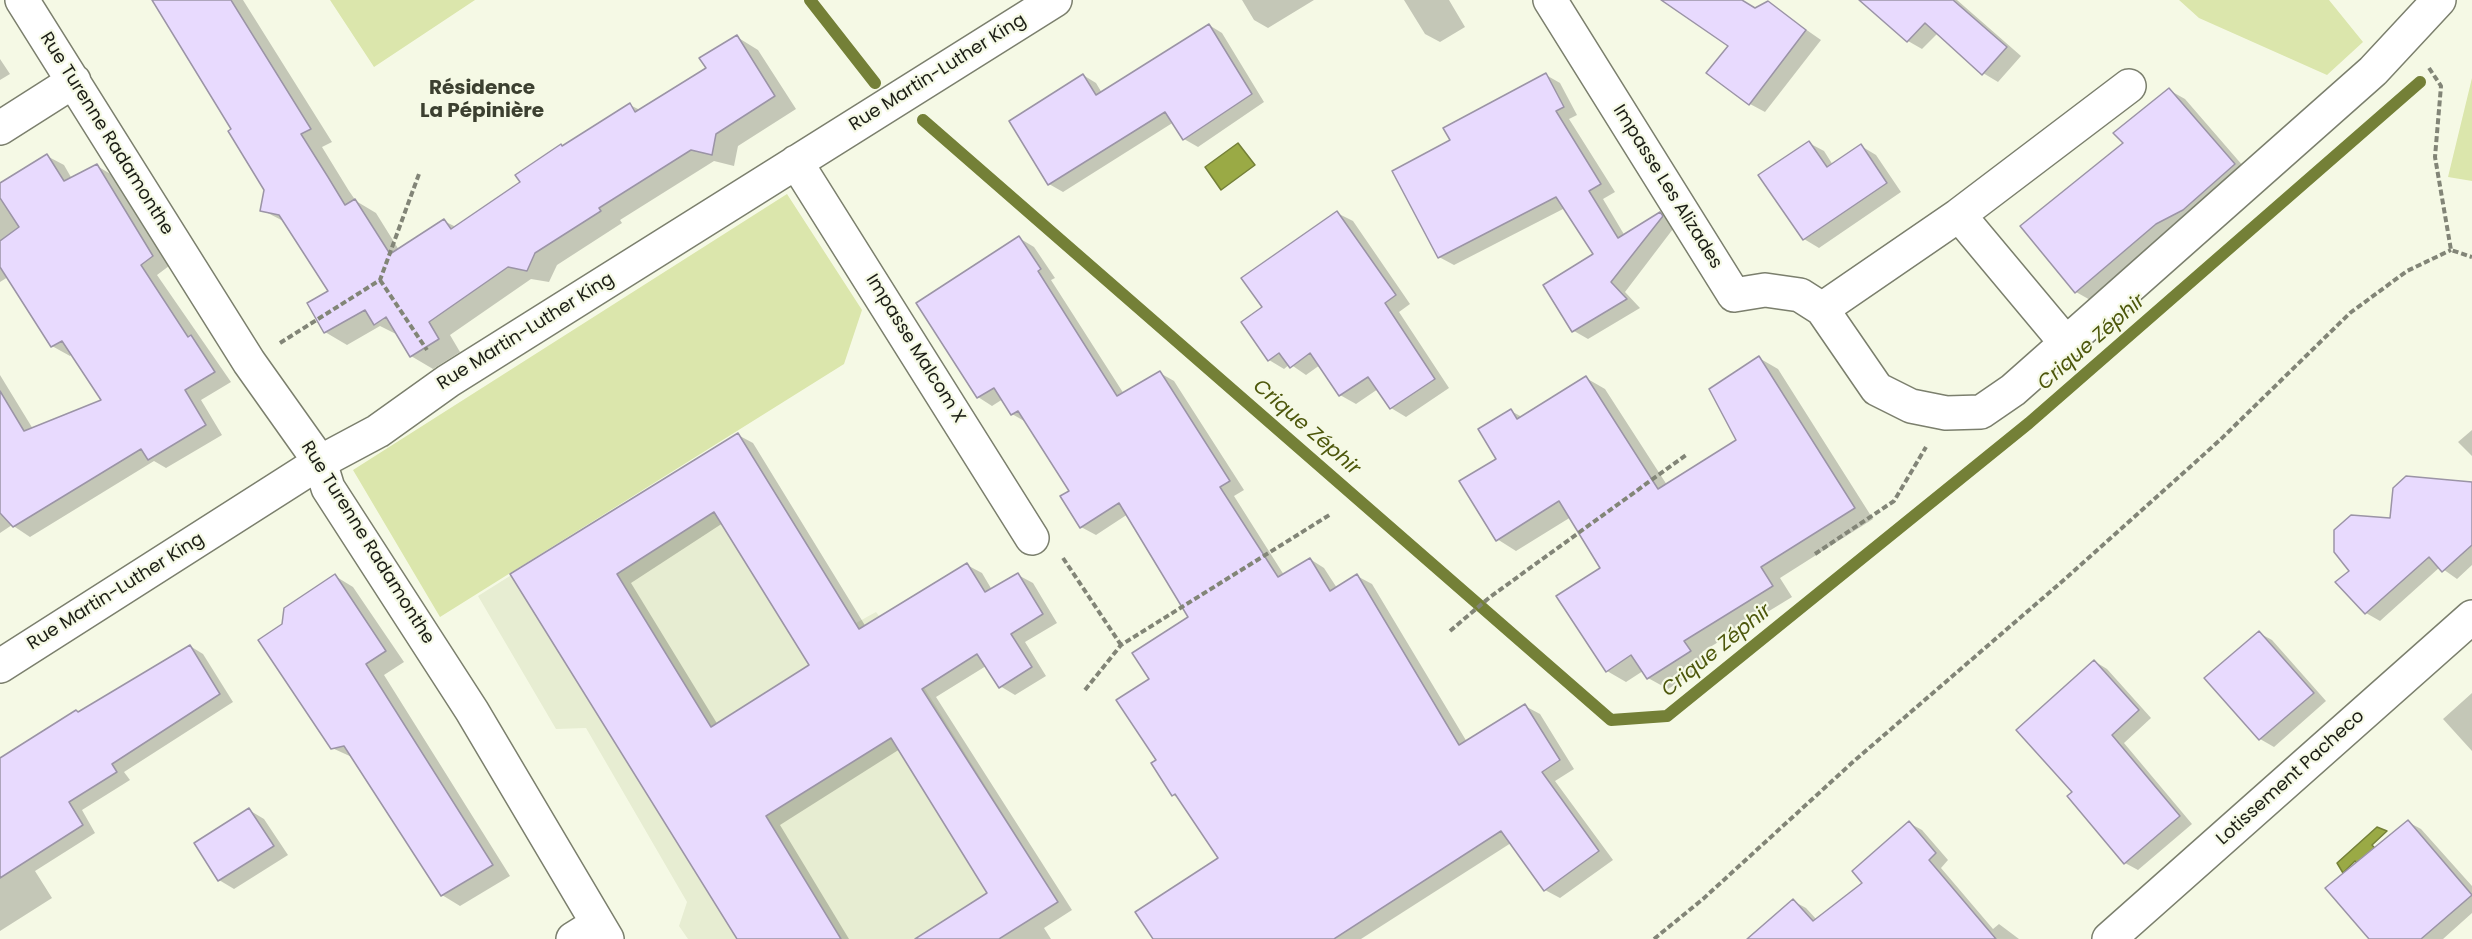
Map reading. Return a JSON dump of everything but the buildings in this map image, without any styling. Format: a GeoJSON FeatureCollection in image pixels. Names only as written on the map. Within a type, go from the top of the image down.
{"type":"FeatureCollection","features":[{"type":"Feature","properties":{"kind":"street","name":"Rue Turenne Radamonthe"},"geometry":{"type":"LineString","coordinates":[[22,0],[249,362],[321,462],[328,488],[472,711],[592,934]]}},
{"type":"Feature","properties":{"kind":"street","name":"Rue Martin-Luther King"},"geometry":{"type":"LineString","coordinates":[[0,666],[321,462],[378,431],[448,381],[1055,0]]}},
{"type":"Feature","properties":{"kind":"street","name":"Impasse Les Alizades"},"geometry":{"type":"LineString","coordinates":[[1550,0],[1734,295],[1765,290],[1800,295],[1822,309],[1877,389],[1911,406],[1946,413],[1981,412],[2013,390],[2373,71],[2439,0]]}},
{"type":"Feature","properties":{"kind":"street"},"geometry":{"type":"LineString","coordinates":[[0,128],[74,81]]}},
{"type":"Feature","properties":{"kind":"street"},"geometry":{"type":"LineString","coordinates":[[1822,309],[1959,215],[2129,86]]}},
{"type":"Feature","properties":{"kind":"street","name":"Impasse Malcom X"},"geometry":{"type":"LineString","coordinates":[[796,162],[1032,538]]}},
{"type":"Feature","properties":{"kind":"street"},"geometry":{"type":"LineString","coordinates":[[1959,215],[2066,343]]}},
{"type":"Feature","properties":{"kind":"street","name":"Lotissement Pacheco"},"geometry":{"type":"LineString","coordinates":[[2109,939],[2472,617]]}},
{"type":"Feature","properties":{"kind":"path"},"geometry":{"type":"LineString","coordinates":[[2405,36],[2441,86],[2435,157],[2451,250]]}},
{"type":"Feature","properties":{"kind":"path"},"geometry":{"type":"LineString","coordinates":[[249,362],[380,280],[419,174]]}},
{"type":"Feature","properties":{"kind":"path"},"geometry":{"type":"LineString","coordinates":[[1654,939],[2220,440],[2350,313],[2407,271],[2451,250],[2472,257]]}},
{"type":"Feature","properties":{"kind":"path"},"geometry":{"type":"LineString","coordinates":[[380,280],[448,381]]}},
{"type":"Feature","properties":{"kind":"path"},"geometry":{"type":"LineString","coordinates":[[1815,554],[1894,501],[1946,413]]}},
{"type":"Feature","properties":{"kind":"path"},"geometry":{"type":"LineString","coordinates":[[1450,631],[1490,597],[1686,455]]}},
{"type":"Feature","properties":{"kind":"path"},"geometry":{"type":"LineString","coordinates":[[1086,690],[1121,645],[1331,514]]}},
{"type":"Feature","properties":{"kind":"path"},"geometry":{"type":"LineString","coordinates":[[1032,538],[1061,555],[1121,645]]}},
{"type":"Feature","properties":{"kind":"shaded area"},"geometry":{"type":"Polygon","coordinates":[[[330,0],[475,0],[374,67],[330,0]]]}},
{"type":"Feature","properties":{"kind":"shaded area"},"geometry":{"type":"Polygon","coordinates":[[[2179,0],[2329,0],[2363,42],[2327,75],[2199,18],[2179,0]]]}},
{"type":"Feature","properties":{"kind":"shaded area"},"geometry":{"type":"Polygon","coordinates":[[[2472,78],[2472,181],[2448,177],[2472,78]]]}},
{"type":"Feature","properties":{"kind":"shaded area"},"geometry":{"type":"Polygon","coordinates":[[[1238,143],[1255,165],[1221,190],[1205,167],[1238,143]]]}},
{"type":"Feature","properties":{"kind":"shaded area"},"geometry":{"type":"Polygon","coordinates":[[[787,194],[862,310],[844,364],[440,617],[353,470],[787,194]]]}},
{"type":"Feature","properties":{"kind":"shaded area"},"geometry":{"type":"Polygon","coordinates":[[[738,433],[856,623],[876,612],[882,620],[1058,902],[999,939],[688,939],[679,926],[687,902],[586,728],[556,729],[478,596],[738,433]]]}},
{"type":"Feature","properties":{"kind":"shaded area"},"geometry":{"type":"Polygon","coordinates":[[[2377,827],[2387,831],[2372,845],[2393,868],[2375,884],[2355,861],[2343,873],[2337,863],[2377,827]]]}},
{"type":"Feature","properties":{"kind":"waterway","name":"Crique Zéphir"},"geometry":{"type":"LineString","coordinates":[[810,0],[875,83]]}},
{"type":"Feature","properties":{"kind":"waterway","name":"Crique Zéphir"},"geometry":{"type":"LineString","coordinates":[[923,120],[1611,720],[1667,716],[2029,423],[2420,82]]}},
{"type":"Feature","properties":{"kind":"district","name":"Résidence La Pépinière"},"geometry":{"type":"Point","coordinates":[482,100]}}]}
